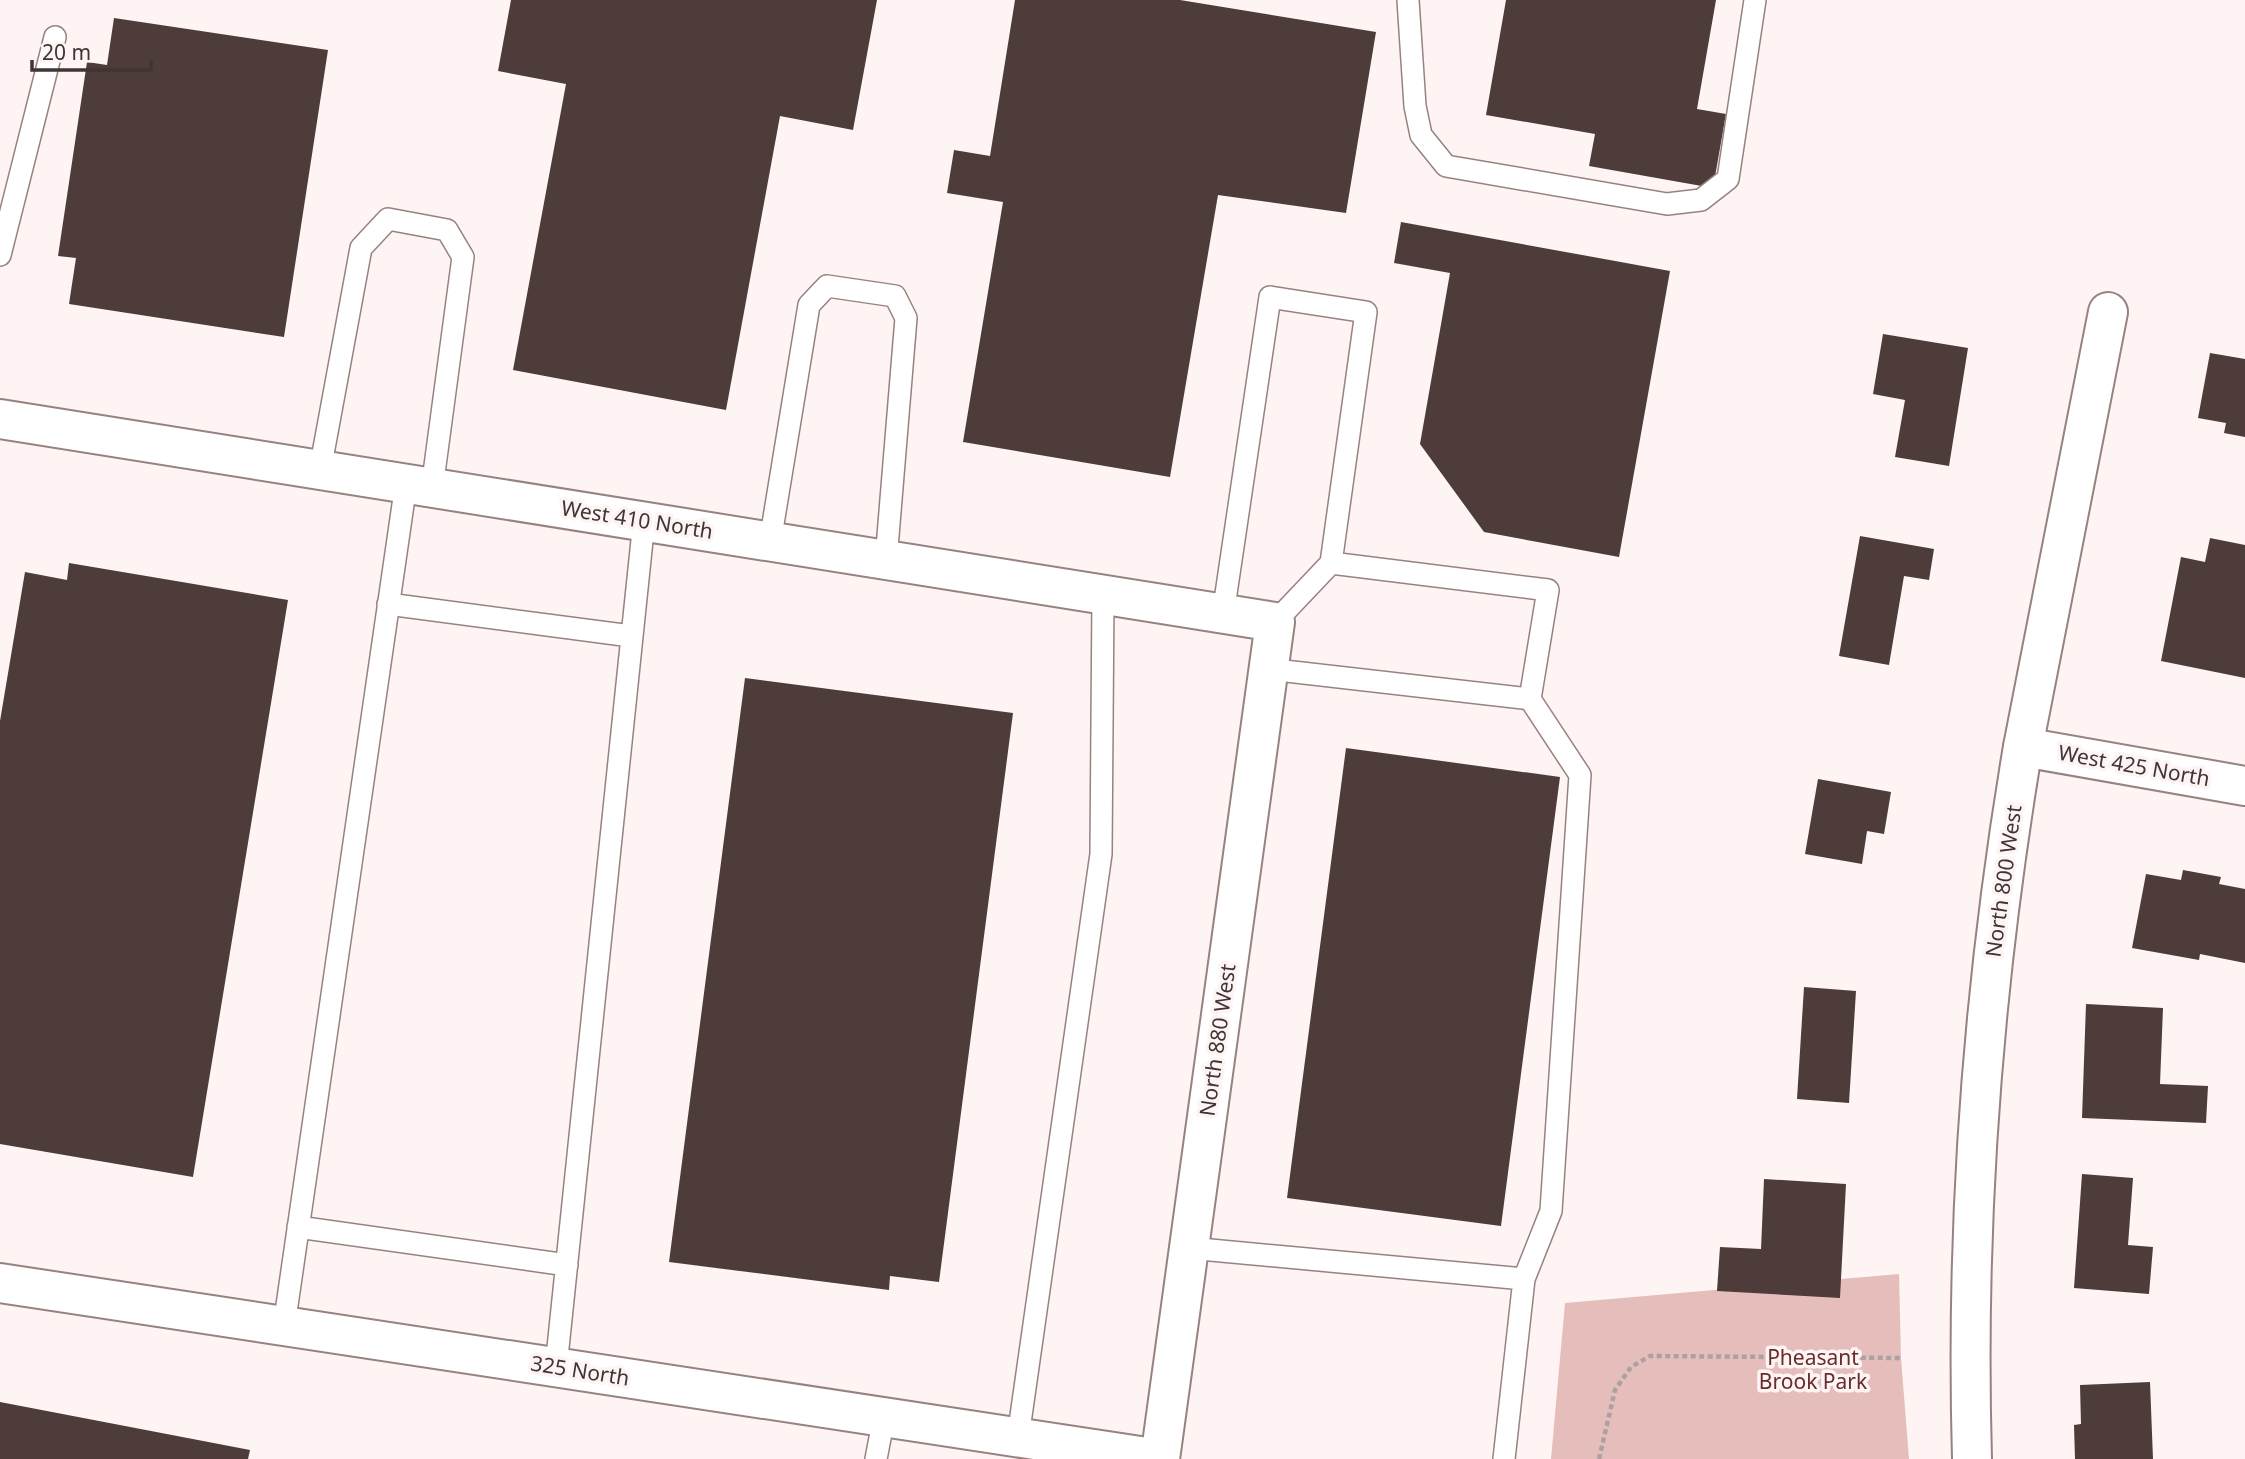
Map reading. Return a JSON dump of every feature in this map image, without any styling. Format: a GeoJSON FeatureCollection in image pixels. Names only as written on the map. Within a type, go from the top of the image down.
{"type":"FeatureCollection","features":[{"type":"Feature","properties":{"kind":"street","name":"North 800 West"},"geometry":{"type":"LineString","coordinates":[[1972,1459],[1970,1368],[1974,1182],[1984,1033],[2008,840],[2023,747],[2108,312]]}},
{"type":"Feature","properties":{"kind":"street","name":"West 410 North"},"geometry":{"type":"LineString","coordinates":[[0,419],[1275,622]]}},
{"type":"Feature","properties":{"kind":"street","name":"North 880 West"},"geometry":{"type":"LineString","coordinates":[[1160,1459],[1275,622]]}},
{"type":"Feature","properties":{"kind":"street","name":"West 425 North"},"geometry":{"type":"LineString","coordinates":[[2023,747],[2245,786]]}},
{"type":"Feature","properties":{"kind":"street","name":"325 North"},"geometry":{"type":"LineString","coordinates":[[0,1283],[884,1417],[1031,1446],[1160,1459]]}},
{"type":"Feature","properties":{"kind":"lane"},"geometry":{"type":"LineString","coordinates":[[1408,0],[1415,106],[1421,135],[1446,166],[1667,204],[1701,200],[1728,179],[1755,0]]}},
{"type":"Feature","properties":{"kind":"lane"},"geometry":{"type":"LineString","coordinates":[[0,255],[55,37]]}},
{"type":"Feature","properties":{"kind":"lane"},"geometry":{"type":"LineString","coordinates":[[284,1326],[388,604],[419,486],[463,257],[447,230],[388,219],[361,248],[320,470]]}},
{"type":"Feature","properties":{"kind":"lane"},"geometry":{"type":"LineString","coordinates":[[770,542],[809,305],[827,286],[895,296],[906,318],[886,560]]}},
{"type":"Feature","properties":{"kind":"lane"},"geometry":{"type":"LineString","coordinates":[[1223,614],[1270,297],[1366,312],[1331,563],[1275,622]]}},
{"type":"Feature","properties":{"kind":"lane"},"geometry":{"type":"LineString","coordinates":[[556,1367],[644,521]]}},
{"type":"Feature","properties":{"kind":"lane"},"geometry":{"type":"LineString","coordinates":[[1331,563],[1548,590],[1530,699],[1580,775],[1551,1211],[1524,1279],[1504,1459]]}},
{"type":"Feature","properties":{"kind":"lane"},"geometry":{"type":"LineString","coordinates":[[1031,1446],[1101,854],[1103,595]]}},
{"type":"Feature","properties":{"kind":"lane"},"geometry":{"type":"LineString","coordinates":[[388,604],[631,636]]}},
{"type":"Feature","properties":{"kind":"lane"},"geometry":{"type":"LineString","coordinates":[[1268,669],[1530,699]]}},
{"type":"Feature","properties":{"kind":"lane"},"geometry":{"type":"LineString","coordinates":[[298,1227],[567,1265]]}},
{"type":"Feature","properties":{"kind":"lane"},"geometry":{"type":"LineString","coordinates":[[1189,1248],[1524,1279]]}},
{"type":"Feature","properties":{"kind":"lane"},"geometry":{"type":"LineString","coordinates":[[877,1459],[884,1417]]}},
{"type":"Feature","properties":{"kind":"path"},"geometry":{"type":"LineString","coordinates":[[1599,1459],[1615,1390],[1631,1367],[1650,1356],[1901,1358]]}},
{"type":"Feature","properties":{"kind":"green space","name":"Pheasant Brook Park"},"geometry":{"type":"Polygon","coordinates":[[[1899,1274],[1901,1358],[1909,1459],[1551,1459],[1565,1303],[1899,1274]]]}},
{"type":"Feature","properties":{"kind":"building"},"geometry":{"type":"Polygon","coordinates":[[[511,0],[877,0],[853,130],[780,116],[726,410],[513,370],[566,84],[498,71],[511,0]]]}},
{"type":"Feature","properties":{"kind":"building"},"geometry":{"type":"Polygon","coordinates":[[[1015,0],[1180,0],[1376,32],[1346,213],[1218,195],[1170,477],[963,442],[1003,202],[947,193],[954,150],[990,156],[1015,0]]]}},
{"type":"Feature","properties":{"kind":"building"},"geometry":{"type":"Polygon","coordinates":[[[1506,0],[1716,0],[1697,109],[1726,114],[1713,188],[1589,166],[1595,134],[1486,115],[1506,0]]]}},
{"type":"Feature","properties":{"kind":"building"},"geometry":{"type":"Polygon","coordinates":[[[114,18],[328,50],[284,337],[69,304],[76,258],[58,256],[87,62],[107,65],[114,18]]]}},
{"type":"Feature","properties":{"kind":"building"},"geometry":{"type":"Polygon","coordinates":[[[1401,222],[1670,271],[1619,557],[1484,532],[1420,444],[1450,273],[1394,263],[1401,222]]]}},
{"type":"Feature","properties":{"kind":"building"},"geometry":{"type":"Polygon","coordinates":[[[1883,334],[1968,348],[1949,466],[1895,457],[1905,400],[1873,394],[1883,334]]]}},
{"type":"Feature","properties":{"kind":"building"},"geometry":{"type":"Polygon","coordinates":[[[2210,353],[2245,359],[2245,437],[2224,433],[2226,423],[2198,418],[2210,353]]]}},
{"type":"Feature","properties":{"kind":"building"},"geometry":{"type":"Polygon","coordinates":[[[1860,536],[1934,549],[1929,580],[1904,576],[1889,665],[1839,656],[1860,536]]]}},
{"type":"Feature","properties":{"kind":"building"},"geometry":{"type":"Polygon","coordinates":[[[2210,538],[2245,545],[2245,678],[2161,661],[2181,557],[2205,562],[2210,538]]]}},
{"type":"Feature","properties":{"kind":"building"},"geometry":{"type":"Polygon","coordinates":[[[69,563],[288,600],[193,1177],[0,1144],[0,721],[25,572],[67,580],[69,563]]]}},
{"type":"Feature","properties":{"kind":"building"},"geometry":{"type":"Polygon","coordinates":[[[745,678],[1013,713],[939,1282],[890,1276],[889,1290],[669,1262],[745,678]]]}},
{"type":"Feature","properties":{"kind":"building"},"geometry":{"type":"Polygon","coordinates":[[[1346,748],[1560,777],[1501,1226],[1287,1198],[1346,748]]]}},
{"type":"Feature","properties":{"kind":"building"},"geometry":{"type":"Polygon","coordinates":[[[1818,779],[1891,792],[1884,834],[1867,831],[1862,864],[1805,854],[1818,779]]]}},
{"type":"Feature","properties":{"kind":"building"},"geometry":{"type":"Polygon","coordinates":[[[2183,870],[2221,877],[2219,884],[2245,889],[2245,963],[2200,954],[2199,960],[2132,948],[2146,874],[2181,880],[2183,870]]]}},
{"type":"Feature","properties":{"kind":"building"},"geometry":{"type":"Polygon","coordinates":[[[1804,987],[1856,991],[1849,1103],[1797,1099],[1804,987]]]}},
{"type":"Feature","properties":{"kind":"building"},"geometry":{"type":"Polygon","coordinates":[[[2086,1004],[2163,1008],[2160,1084],[2208,1086],[2206,1123],[2082,1118],[2086,1004]]]}},
{"type":"Feature","properties":{"kind":"building"},"geometry":{"type":"Polygon","coordinates":[[[2082,1174],[2133,1178],[2128,1245],[2153,1247],[2149,1294],[2074,1288],[2082,1174]]]}},
{"type":"Feature","properties":{"kind":"building"},"geometry":{"type":"Polygon","coordinates":[[[1764,1179],[1846,1184],[1840,1298],[1717,1291],[1720,1247],[1761,1249],[1764,1179]]]}},
{"type":"Feature","properties":{"kind":"building"},"geometry":{"type":"Polygon","coordinates":[[[2150,1382],[2153,1459],[2075,1459],[2074,1425],[2081,1424],[2080,1385],[2150,1382]]]}},
{"type":"Feature","properties":{"kind":"building"},"geometry":{"type":"Polygon","coordinates":[[[0,1402],[250,1450],[248,1459],[0,1459],[0,1402]]]}}]}
